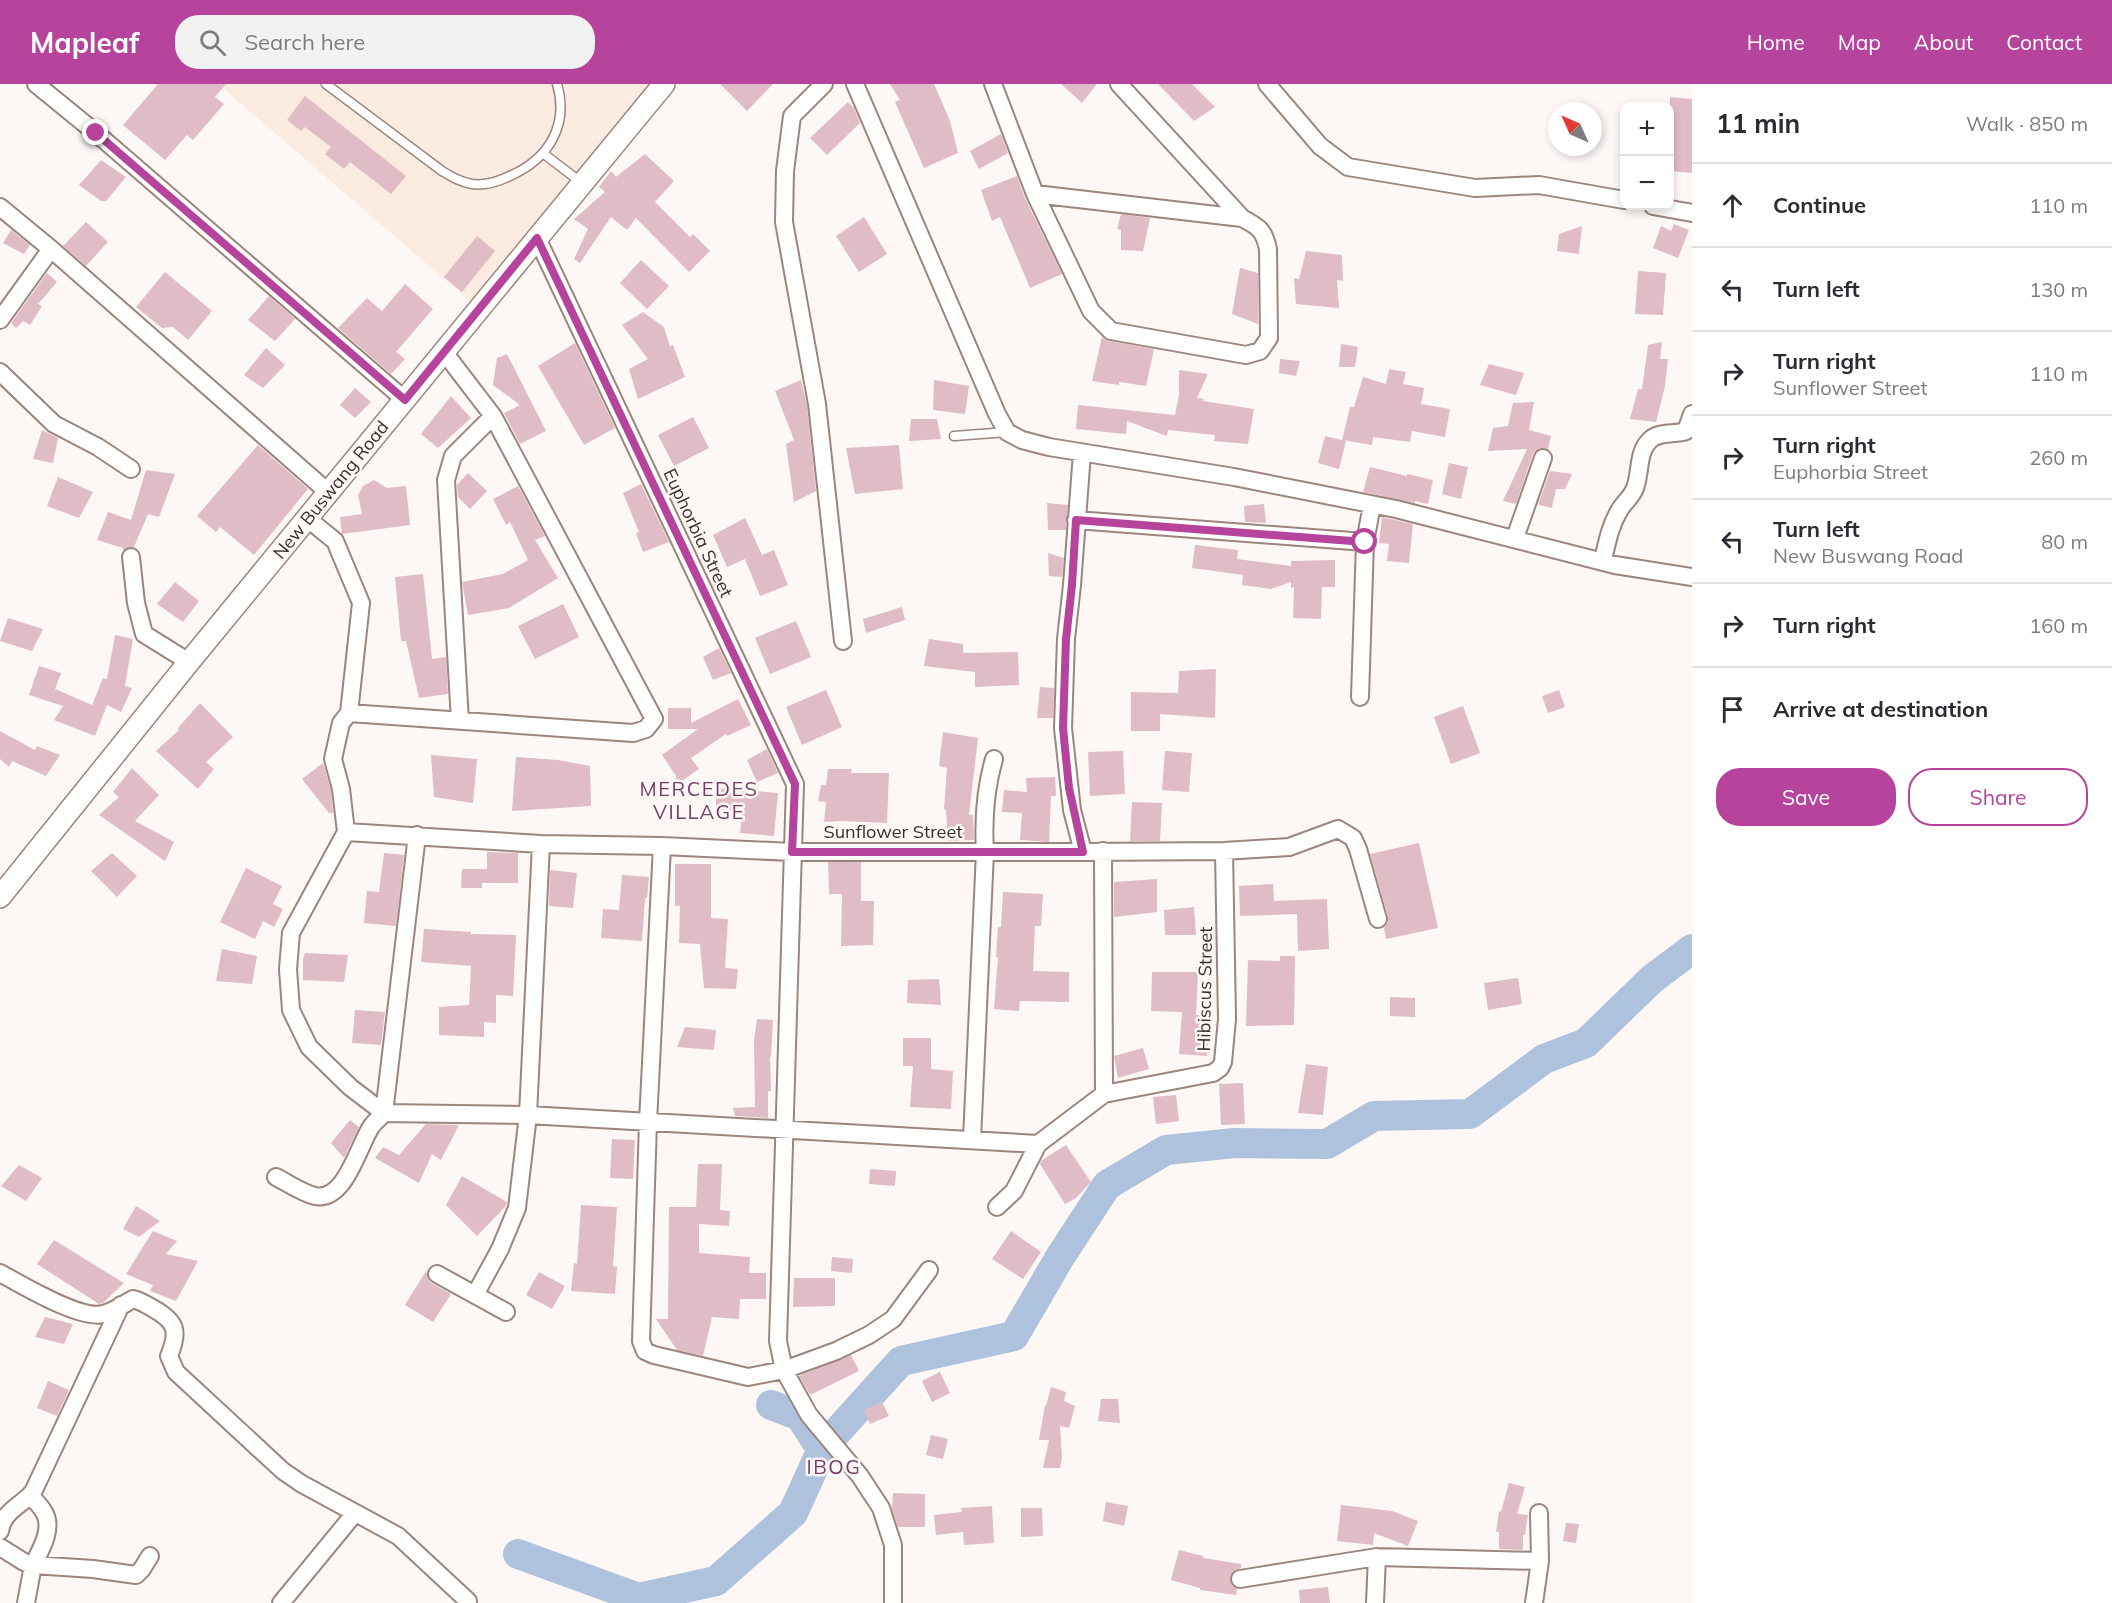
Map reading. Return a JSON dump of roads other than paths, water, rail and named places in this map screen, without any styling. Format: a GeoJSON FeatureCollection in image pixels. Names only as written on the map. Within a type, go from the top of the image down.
{"type":"FeatureCollection","features":[{"type":"Feature","properties":{"kind":"street"},"geometry":{"type":"LineString","coordinates":[[36,84],[96,133],[405,400]]}},
{"type":"Feature","properties":{"kind":"street","name":"New Buswang Road"},"geometry":{"type":"LineString","coordinates":[[0,897],[189,662],[664,84]]}},
{"type":"Feature","properties":{"kind":"street"},"geometry":{"type":"LineString","coordinates":[[824,84],[792,116],[785,171],[784,222],[817,404],[843,641]]}},
{"type":"Feature","properties":{"kind":"street"},"geometry":{"type":"LineString","coordinates":[[855,84],[997,414],[1007,432],[1022,440],[1082,453],[1234,477],[1396,509],[1603,560],[1615,565],[1692,577]]}},
{"type":"Feature","properties":{"kind":"street"},"geometry":{"type":"LineString","coordinates":[[993,84],[1035,194],[1091,312],[1111,331],[1246,355],[1260,351],[1269,339],[1268,249],[1265,235],[1257,226],[1242,218],[1119,84]]}},
{"type":"Feature","properties":{"kind":"street"},"geometry":{"type":"LineString","coordinates":[[1267,84],[1320,146],[1348,167],[1475,188],[1539,185],[1620,199]]}},
{"type":"Feature","properties":{"kind":"street"},"geometry":{"type":"LineString","coordinates":[[1035,194],[1242,218]]}},
{"type":"Feature","properties":{"kind":"street"},"geometry":{"type":"LineString","coordinates":[[0,207],[329,493]]}},
{"type":"Feature","properties":{"kind":"street"},"geometry":{"type":"LineString","coordinates":[[1674,210],[1692,213]]}},
{"type":"Feature","properties":{"kind":"street","name":"Euphorbia Street"},"geometry":{"type":"LineString","coordinates":[[537,238],[795,784],[778,1341],[784,1370],[809,1415],[860,1476],[881,1508],[893,1545],[893,1603]]}},
{"type":"Feature","properties":{"kind":"street"},"geometry":{"type":"LineString","coordinates":[[0,320],[51,249]]}},
{"type":"Feature","properties":{"kind":"street"},"geometry":{"type":"LineString","coordinates":[[349,714],[633,733],[646,729],[654,719],[493,416],[444,352]]}},
{"type":"Feature","properties":{"kind":"street"},"geometry":{"type":"LineString","coordinates":[[0,372],[54,423],[98,447],[131,469]]}},
{"type":"Feature","properties":{"kind":"street"},"geometry":{"type":"LineString","coordinates":[[1603,560],[1612,524],[1635,489],[1644,448],[1655,436],[1679,434],[1686,431],[1692,414]]}},
{"type":"Feature","properties":{"kind":"street"},"geometry":{"type":"LineString","coordinates":[[460,721],[446,480],[453,456],[493,416]]}},
{"type":"Feature","properties":{"kind":"street"},"geometry":{"type":"LineString","coordinates":[[1082,453],[1066,639],[1063,728],[1071,799],[1083,852]]}},
{"type":"Feature","properties":{"kind":"street"},"geometry":{"type":"LineString","coordinates":[[1515,538],[1543,458]]}},
{"type":"Feature","properties":{"kind":"street"},"geometry":{"type":"LineString","coordinates":[[1360,697],[1365,542],[1372,505]]}},
{"type":"Feature","properties":{"kind":"street"},"geometry":{"type":"LineString","coordinates":[[308,519],[335,541],[361,603],[349,714],[341,723],[333,759],[341,789],[346,832],[291,933],[288,969],[291,1010],[309,1047],[350,1086],[384,1113],[528,1115],[1038,1144],[1014,1191],[996,1208]]}},
{"type":"Feature","properties":{"kind":"street"},"geometry":{"type":"LineString","coordinates":[[1076,520],[1365,542]]}},
{"type":"Feature","properties":{"kind":"street"},"geometry":{"type":"LineString","coordinates":[[131,557],[136,603],[144,634],[189,662]]}},
{"type":"Feature","properties":{"kind":"street"},"geometry":{"type":"LineString","coordinates":[[972,1140],[985,852],[984,811],[994,759]]}},
{"type":"Feature","properties":{"kind":"street","name":"Sunflower Street"},"geometry":{"type":"LineString","coordinates":[[346,832],[541,844],[662,846],[792,852],[1083,852],[1224,851],[1289,847],[1338,829],[1353,838],[1358,849],[1377,919]]}},
{"type":"Feature","properties":{"kind":"street"},"geometry":{"type":"LineString","coordinates":[[276,1177],[312,1195],[322,1196],[332,1193],[341,1185],[372,1127],[384,1113],[417,835]]}},
{"type":"Feature","properties":{"kind":"street"},"geometry":{"type":"LineString","coordinates":[[476,1295],[500,1249],[517,1208],[528,1115],[541,844]]}},
{"type":"Feature","properties":{"kind":"street"},"geometry":{"type":"LineString","coordinates":[[662,846],[648,1122],[641,1341],[645,1351],[748,1377],[784,1370],[836,1351],[885,1324],[892,1319],[929,1270]]}},
{"type":"Feature","properties":{"kind":"street"},"geometry":{"type":"LineString","coordinates":[[1103,851],[1104,1094]]}},
{"type":"Feature","properties":{"kind":"street","name":"Hibiscus Street"},"geometry":{"type":"LineString","coordinates":[[1038,1144],[1104,1094],[1213,1073],[1220,1068],[1223,1062],[1227,1019],[1224,851]]}},
{"type":"Feature","properties":{"kind":"street"},"geometry":{"type":"LineString","coordinates":[[0,1273],[73,1310],[89,1314],[103,1314],[133,1299],[170,1319],[175,1335],[169,1356],[176,1372],[283,1471],[302,1484],[398,1536],[468,1601]]}},
{"type":"Feature","properties":{"kind":"street"},"geometry":{"type":"LineString","coordinates":[[437,1274],[506,1312]]}},
{"type":"Feature","properties":{"kind":"street"},"geometry":{"type":"LineString","coordinates":[[0,1531],[4,1517],[30,1495],[121,1305]]}},
{"type":"Feature","properties":{"kind":"street"},"geometry":{"type":"LineString","coordinates":[[26,1603],[33,1565],[46,1537],[47,1519],[45,1512],[30,1495]]}},
{"type":"Feature","properties":{"kind":"street"},"geometry":{"type":"LineString","coordinates":[[281,1603],[355,1513]]}},
{"type":"Feature","properties":{"kind":"street"},"geometry":{"type":"LineString","coordinates":[[1534,1603],[1540,1561],[1539,1513]]}},
{"type":"Feature","properties":{"kind":"street"},"geometry":{"type":"LineString","coordinates":[[0,1547],[33,1565],[93,1569],[136,1575],[150,1556]]}},
{"type":"Feature","properties":{"kind":"street"},"geometry":{"type":"LineString","coordinates":[[1240,1579],[1377,1557],[1540,1561]]}},
{"type":"Feature","properties":{"kind":"street"},"geometry":{"type":"LineString","coordinates":[[1376,1603],[1377,1557]]}},
{"type":"Feature","properties":{"kind":"lane"},"geometry":{"type":"LineString","coordinates":[[326,84],[407,147],[459,181],[474,185],[487,184],[521,172],[544,154],[555,138],[560,122],[561,106],[556,84]]}},
{"type":"Feature","properties":{"kind":"lane"},"geometry":{"type":"LineString","coordinates":[[544,154],[582,183]]}},
{"type":"Feature","properties":{"kind":"lane"},"geometry":{"type":"LineString","coordinates":[[954,436],[1007,432]]}},
{"type":"Feature","properties":{"kind":"waterway"},"geometry":{"type":"LineString","coordinates":[[835,1434],[901,1361],[1014,1336],[1060,1257],[1107,1185],[1166,1150],[1235,1143],[1327,1144],[1374,1116],[1470,1114],[1544,1059],[1586,1043],[1652,979],[1692,949]]}},
{"type":"Feature","properties":{"kind":"waterway"},"geometry":{"type":"LineString","coordinates":[[771,1405],[800,1416],[822,1450]]}},
{"type":"Feature","properties":{"kind":"waterway"},"geometry":{"type":"LineString","coordinates":[[518,1554],[639,1598],[716,1581],[793,1513],[824,1445]]}},
{"type":"Feature","properties":{"kind":"district","name":"MERCEDES VILLAGE"},"geometry":{"type":"Point","coordinates":[699,800]}},
{"type":"Feature","properties":{"kind":"district","name":"IBOG"},"geometry":{"type":"Point","coordinates":[834,1467]}}]}
